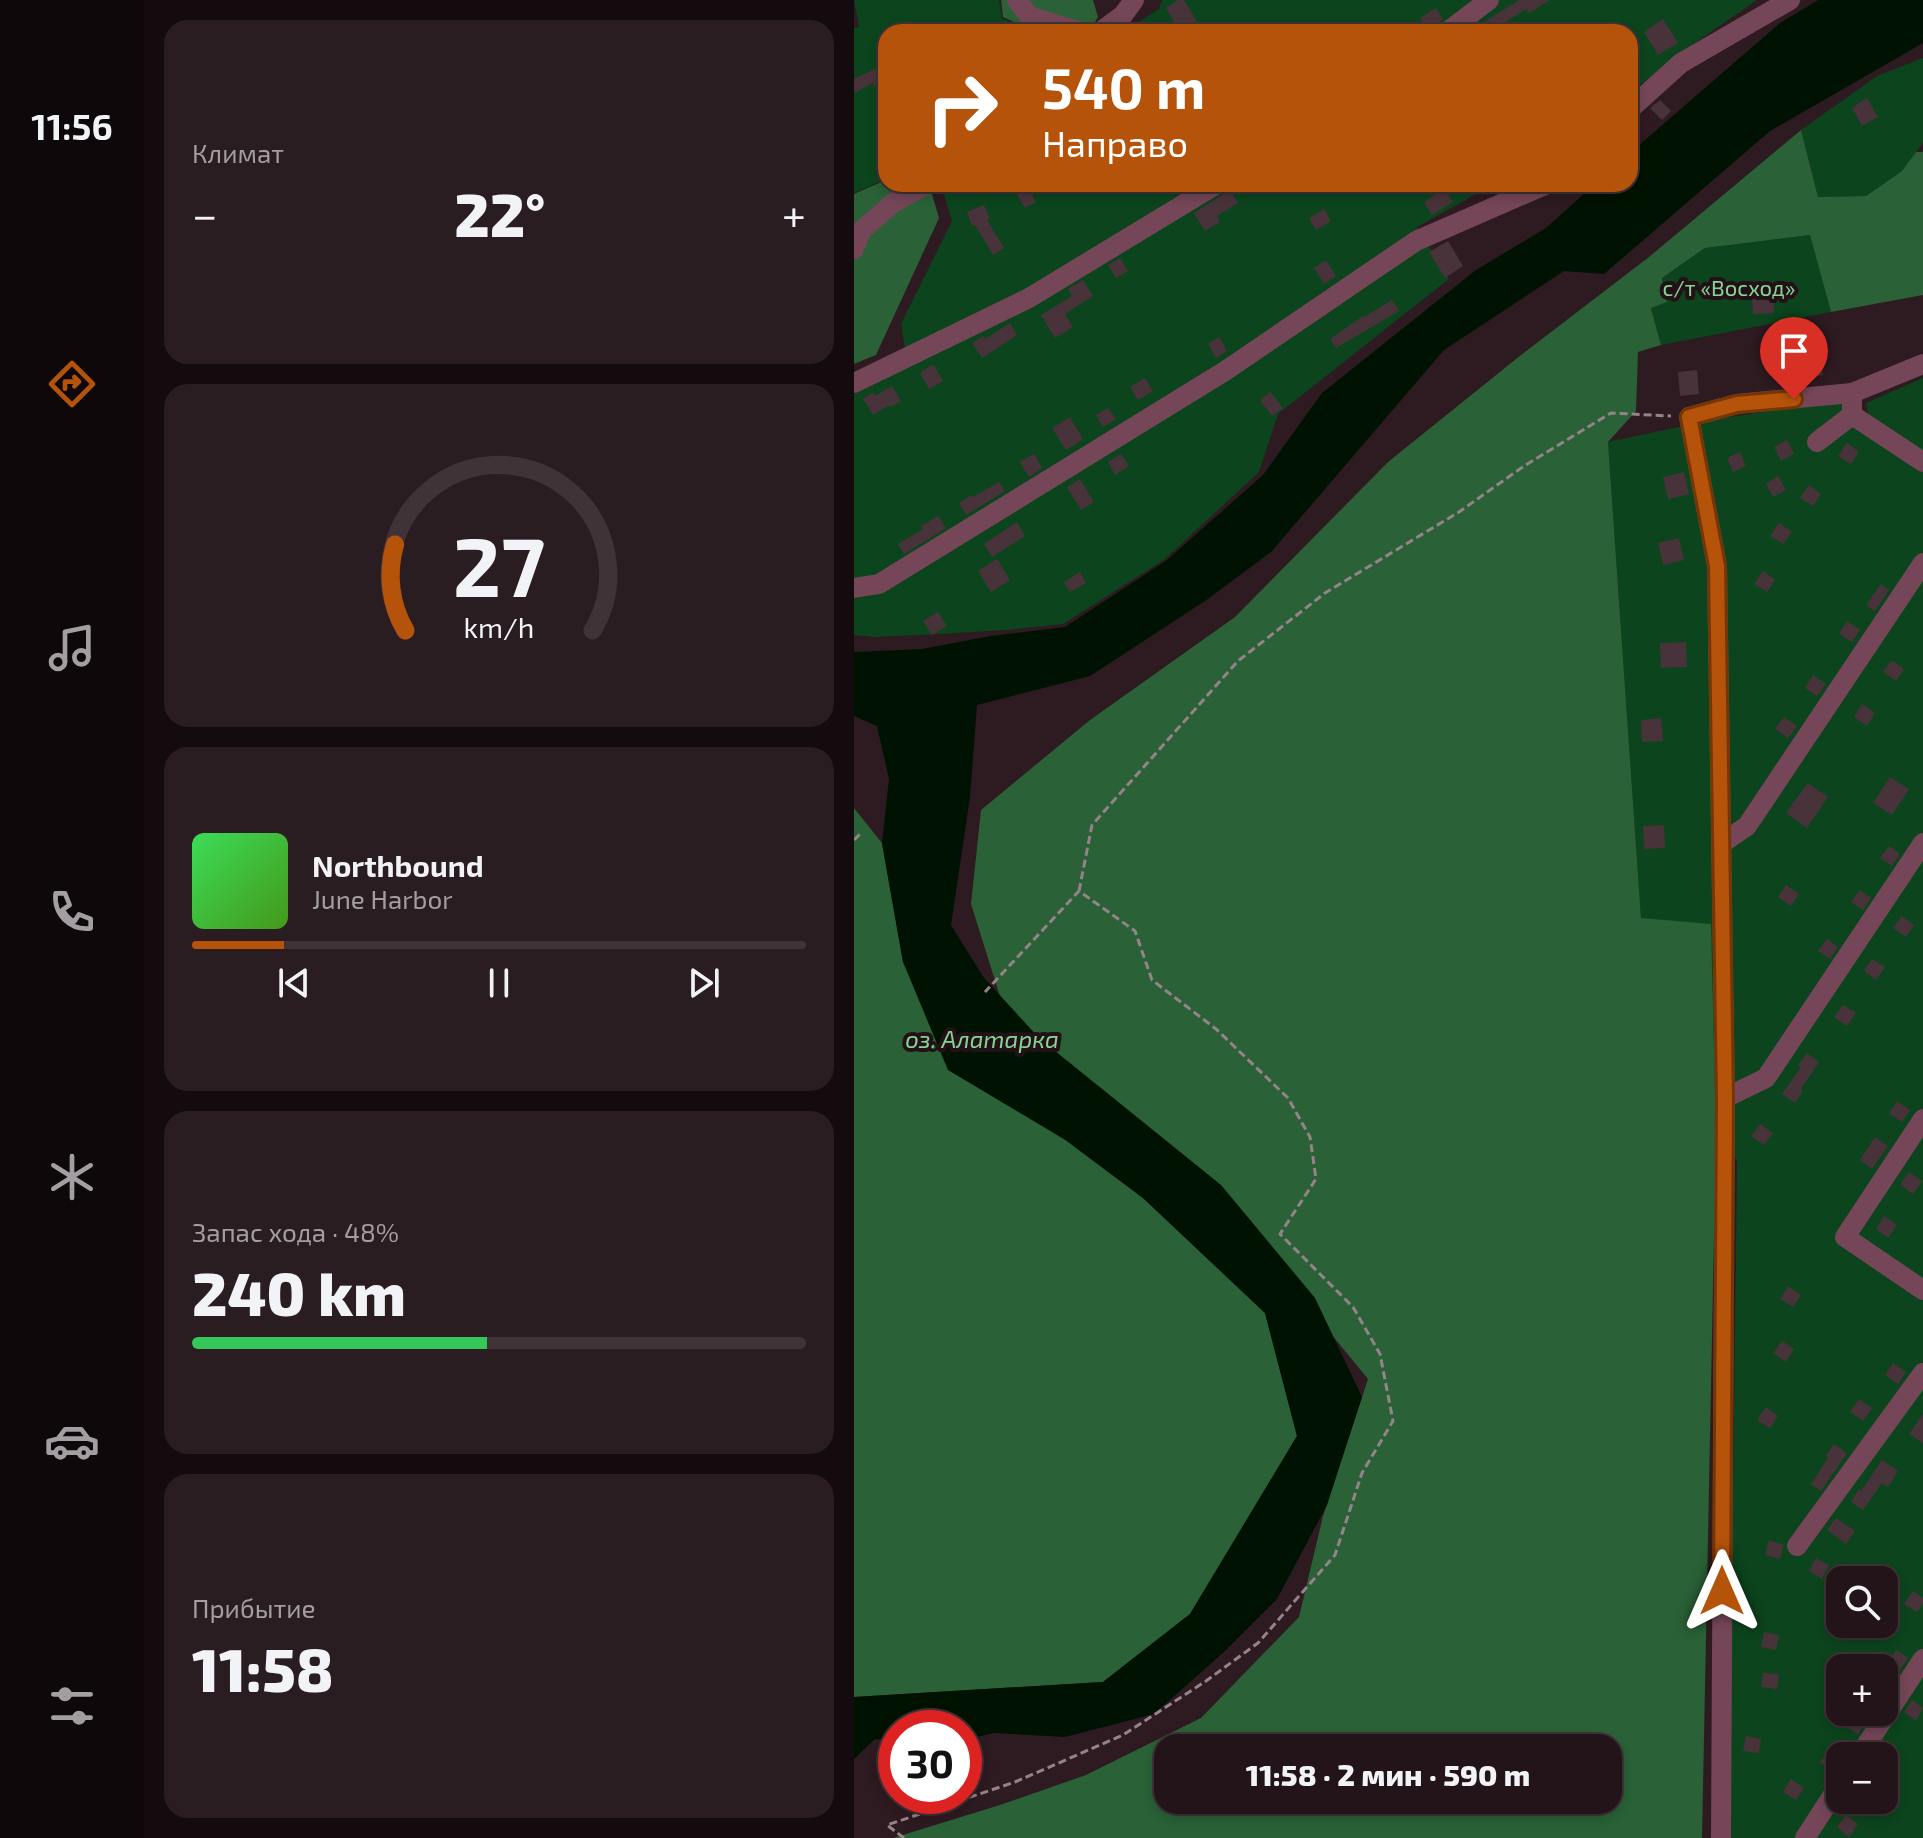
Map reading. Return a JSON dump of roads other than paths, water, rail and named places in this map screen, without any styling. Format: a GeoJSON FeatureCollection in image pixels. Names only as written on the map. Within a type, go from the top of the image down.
{"type":"FeatureCollection","features":[{"type":"Feature","properties":{"kind":"street"},"geometry":{"type":"LineString","coordinates":[[1017,0],[1029,16],[1055,24]]}},
{"type":"Feature","properties":{"kind":"street"},"geometry":{"type":"LineString","coordinates":[[1111,24],[1123,15],[1134,0]]}},
{"type":"Feature","properties":{"kind":"street"},"geometry":{"type":"LineString","coordinates":[[1458,24],[1489,0]]}},
{"type":"Feature","properties":{"kind":"street"},"geometry":{"type":"LineString","coordinates":[[1638,102],[1681,63],[1790,0]]}},
{"type":"Feature","properties":{"kind":"street"},"geometry":{"type":"LineString","coordinates":[[854,249],[861,231],[893,203],[913,192]]}},
{"type":"Feature","properties":{"kind":"street"},"geometry":{"type":"LineString","coordinates":[[854,383],[1029,298],[1204,192]]}},
{"type":"Feature","properties":{"kind":"street"},"geometry":{"type":"LineString","coordinates":[[854,588],[879,584],[1212,379],[1416,241],[1529,192]]}},
{"type":"Feature","properties":{"kind":"street"},"geometry":{"type":"LineString","coordinates":[[1721,1838],[1725,1098],[1717,566],[1689,417],[1737,404],[1852,393],[1923,364]]}},
{"type":"Feature","properties":{"kind":"street"},"geometry":{"type":"LineString","coordinates":[[1852,393],[1852,415]]}},
{"type":"Feature","properties":{"kind":"street"},"geometry":{"type":"LineString","coordinates":[[1817,442],[1852,415]]}},
{"type":"Feature","properties":{"kind":"street"},"geometry":{"type":"LineString","coordinates":[[1852,415],[1923,462]]}},
{"type":"Feature","properties":{"kind":"street"},"geometry":{"type":"LineString","coordinates":[[1721,844],[1747,826],[1923,563]]}},
{"type":"Feature","properties":{"kind":"street"},"geometry":{"type":"LineString","coordinates":[[1725,1098],[1766,1078],[1923,843]]}},
{"type":"Feature","properties":{"kind":"street"},"geometry":{"type":"LineString","coordinates":[[1923,1119],[1845,1237],[1923,1290]]}},
{"type":"Feature","properties":{"kind":"street"},"geometry":{"type":"LineString","coordinates":[[1797,1546],[1923,1373]]}},
{"type":"Feature","properties":{"kind":"street"},"geometry":{"type":"LineString","coordinates":[[1868,1742],[1923,1659]]}},
{"type":"Feature","properties":{"kind":"street"},"geometry":{"type":"LineString","coordinates":[[1805,1838],[1826,1806]]}},
{"type":"Feature","properties":{"kind":"water","name":"оз. Алатарка"},"geometry":{"type":"Polygon","coordinates":[[[1818,0],[1923,0],[1923,43],[1770,131],[1604,274],[1564,271],[1444,350],[1271,552],[1205,601],[1090,676],[977,705],[970,797],[951,925],[984,978],[1039,1038],[1221,1185],[1315,1298],[1362,1397],[1327,1505],[1277,1599],[1224,1652],[1154,1714],[1065,1737],[994,1733],[982,1736],[982,1710],[878,1710],[878,1739],[854,1759],[854,1697],[1103,1682],[1190,1614],[1297,1436],[1265,1313],[1143,1198],[1067,1141],[948,1070],[903,962],[882,843],[889,779],[877,726],[854,716],[854,652],[922,649],[1065,627],[1167,560],[1263,475],[1322,393],[1476,270],[1546,228],[1586,192],[1638,192],[1638,146],[1780,23],[1818,0]]]}},
{"type":"Feature","properties":{"kind":"park label","name":"с/т «Восход»"},"geometry":{"type":"Point","coordinates":[1729,288]}}]}
